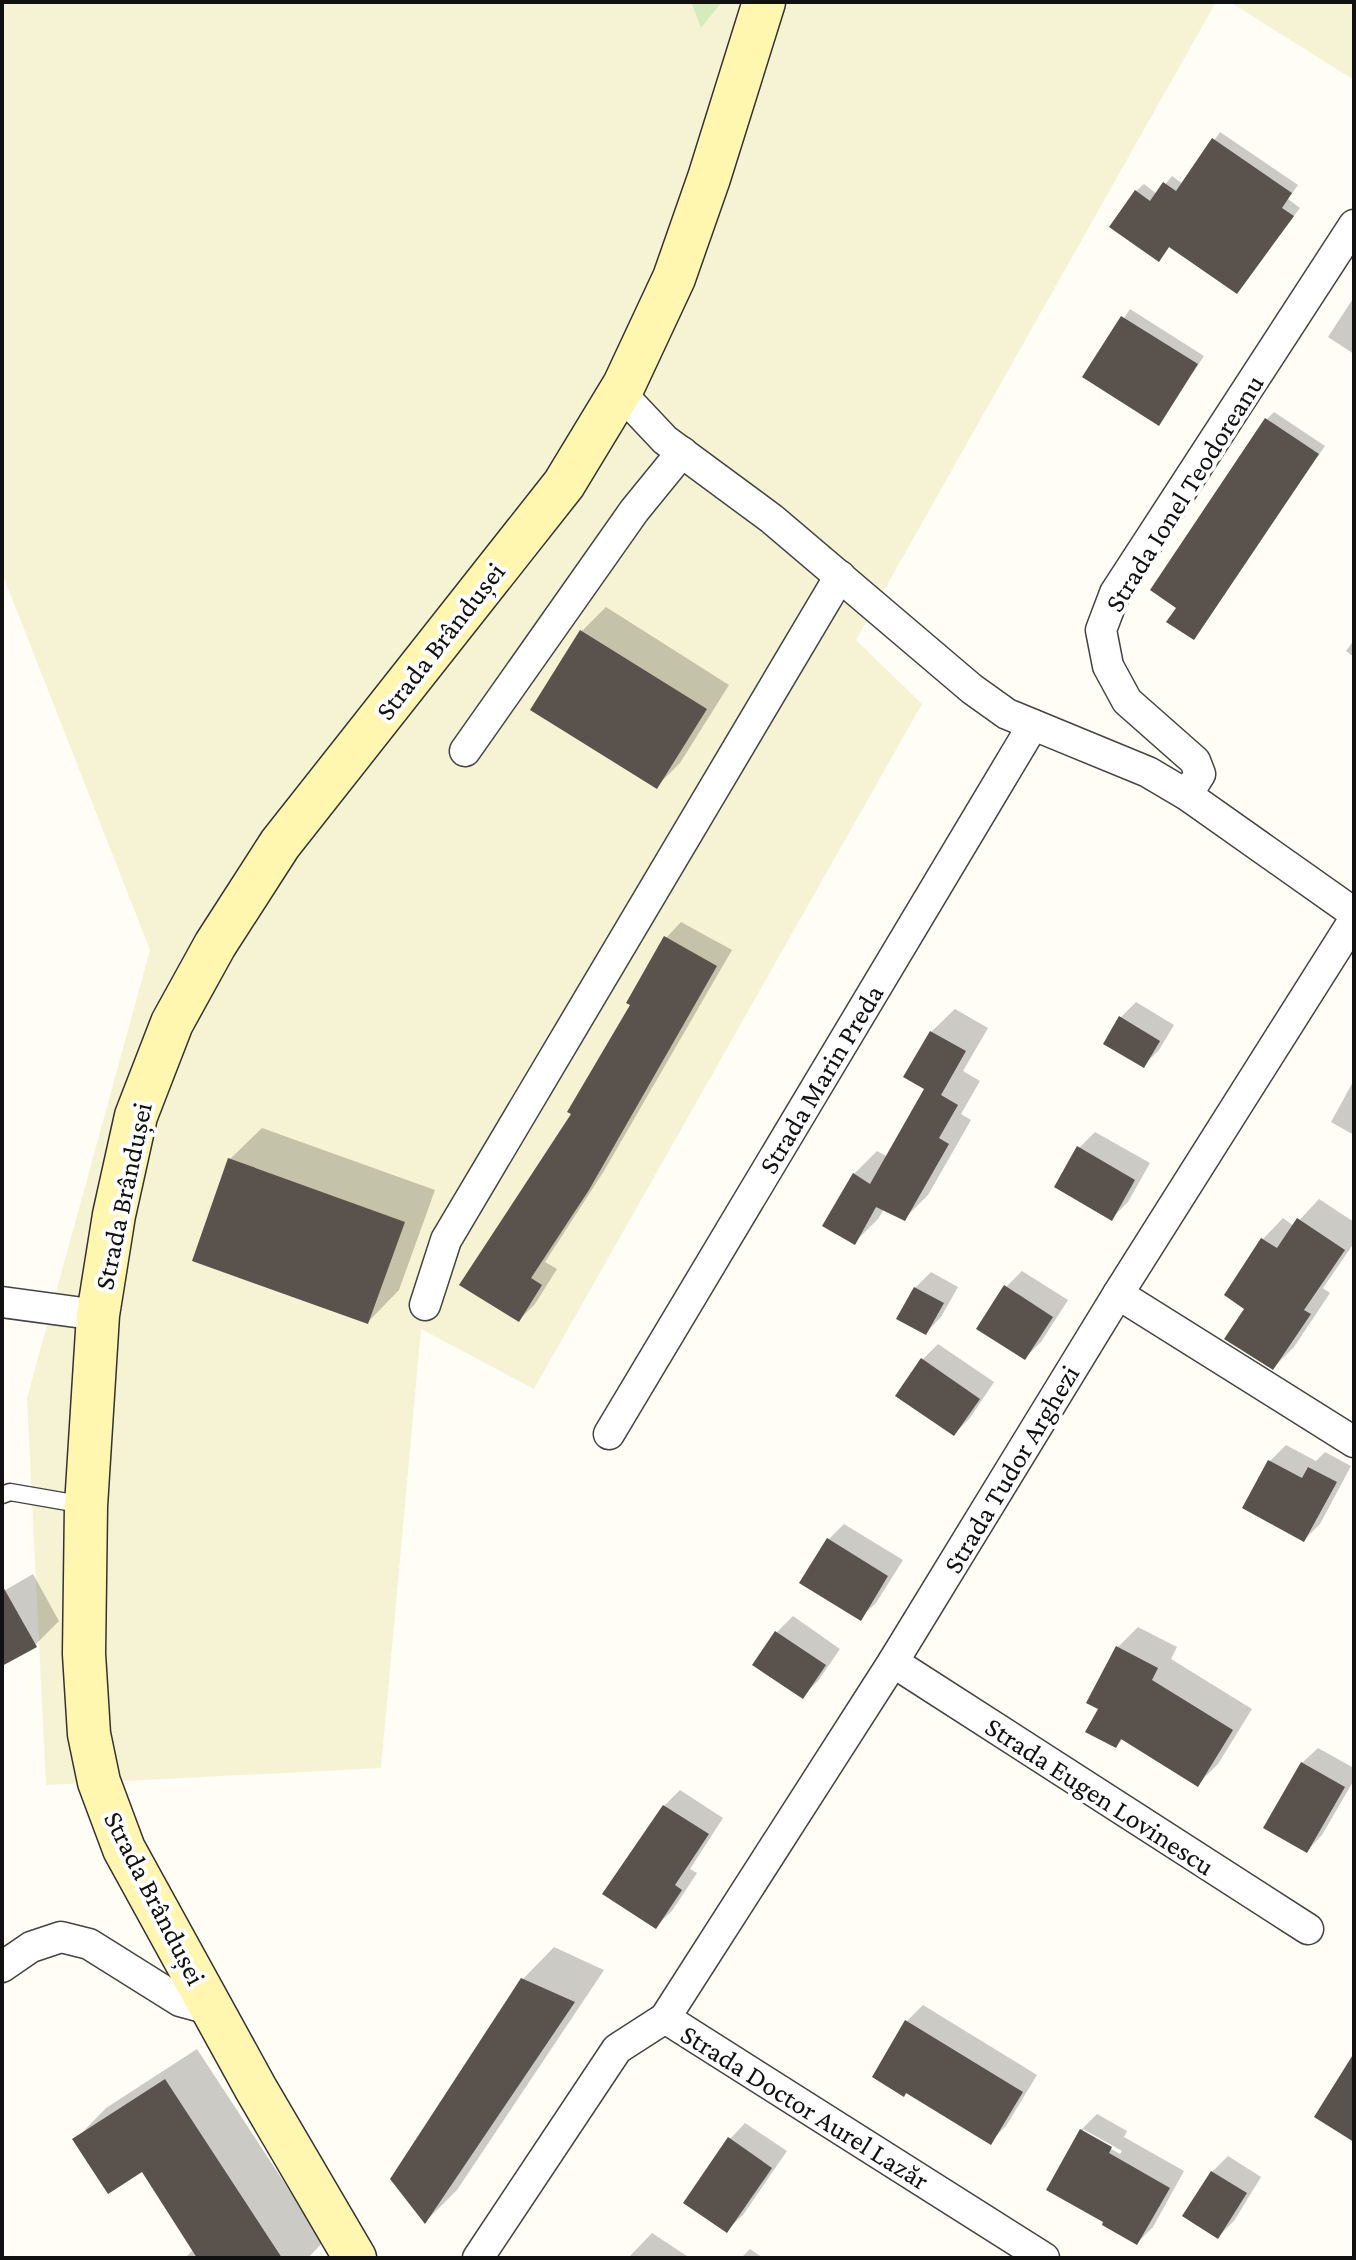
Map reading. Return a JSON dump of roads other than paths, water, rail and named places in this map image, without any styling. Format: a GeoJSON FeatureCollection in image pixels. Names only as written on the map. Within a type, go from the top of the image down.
{"type":"FeatureCollection","features":[{"type":"Feature","properties":{"kind":"main road","name":"Strada Brândușei"},"geometry":{"type":"LineString","coordinates":[[355,2258],[124,1849],[99,1782],[89,1734],[84,1654],[86,1506],[98,1315],[114,1215],[136,1116],[172,1023],[215,945],[280,844],[564,484],[624,385],[674,278],[764,2]]}},
{"type":"Feature","properties":{"kind":"street","name":"Strada Ionel Teodoreanu"},"geometry":{"type":"LineString","coordinates":[[1187,795],[1200,774],[1195,761],[1127,701],[1108,666],[1101,630],[1115,593],[1354,225]]}},
{"type":"Feature","properties":{"kind":"street"},"geometry":{"type":"LineString","coordinates":[[612,404],[621,424],[674,446],[772,519],[972,689],[1007,714],[1148,772],[1187,795],[1354,913]]}},
{"type":"Feature","properties":{"kind":"street"},"geometry":{"type":"LineString","coordinates":[[465,751],[634,511],[674,446]]}},
{"type":"Feature","properties":{"kind":"street"},"geometry":{"type":"LineString","coordinates":[[425,1305],[446,1240],[840,576]]}},
{"type":"Feature","properties":{"kind":"street","name":"Strada Marin Preda"},"geometry":{"type":"LineString","coordinates":[[609,1434],[1033,725]]}},
{"type":"Feature","properties":{"kind":"street","name":"Strada Tudor Arghezi"},"geometry":{"type":"LineString","coordinates":[[665,2018],[893,1662],[1118,1294],[1354,920]]}},
{"type":"Feature","properties":{"kind":"street"},"geometry":{"type":"LineString","coordinates":[[1118,1294],[1354,1442]]}},
{"type":"Feature","properties":{"kind":"street"},"geometry":{"type":"LineString","coordinates":[[2,1302],[98,1315]]}},
{"type":"Feature","properties":{"kind":"street","name":"Strada Eugen Lovinescu"},"geometry":{"type":"LineString","coordinates":[[893,1662],[1308,1929]]}},
{"type":"Feature","properties":{"kind":"street"},"geometry":{"type":"LineString","coordinates":[[2,1967],[31,1947],[61,1937],[89,1944],[180,2001],[213,2010]]}},
{"type":"Feature","properties":{"kind":"street","name":"Strada Doctor Aurel Lazăr"},"geometry":{"type":"LineString","coordinates":[[478,2258],[617,2049],[665,2018],[1044,2258]]}},
{"type":"Feature","properties":{"kind":"lane"},"geometry":{"type":"LineString","coordinates":[[2,1495],[10,1492],[86,1506]]}}]}
